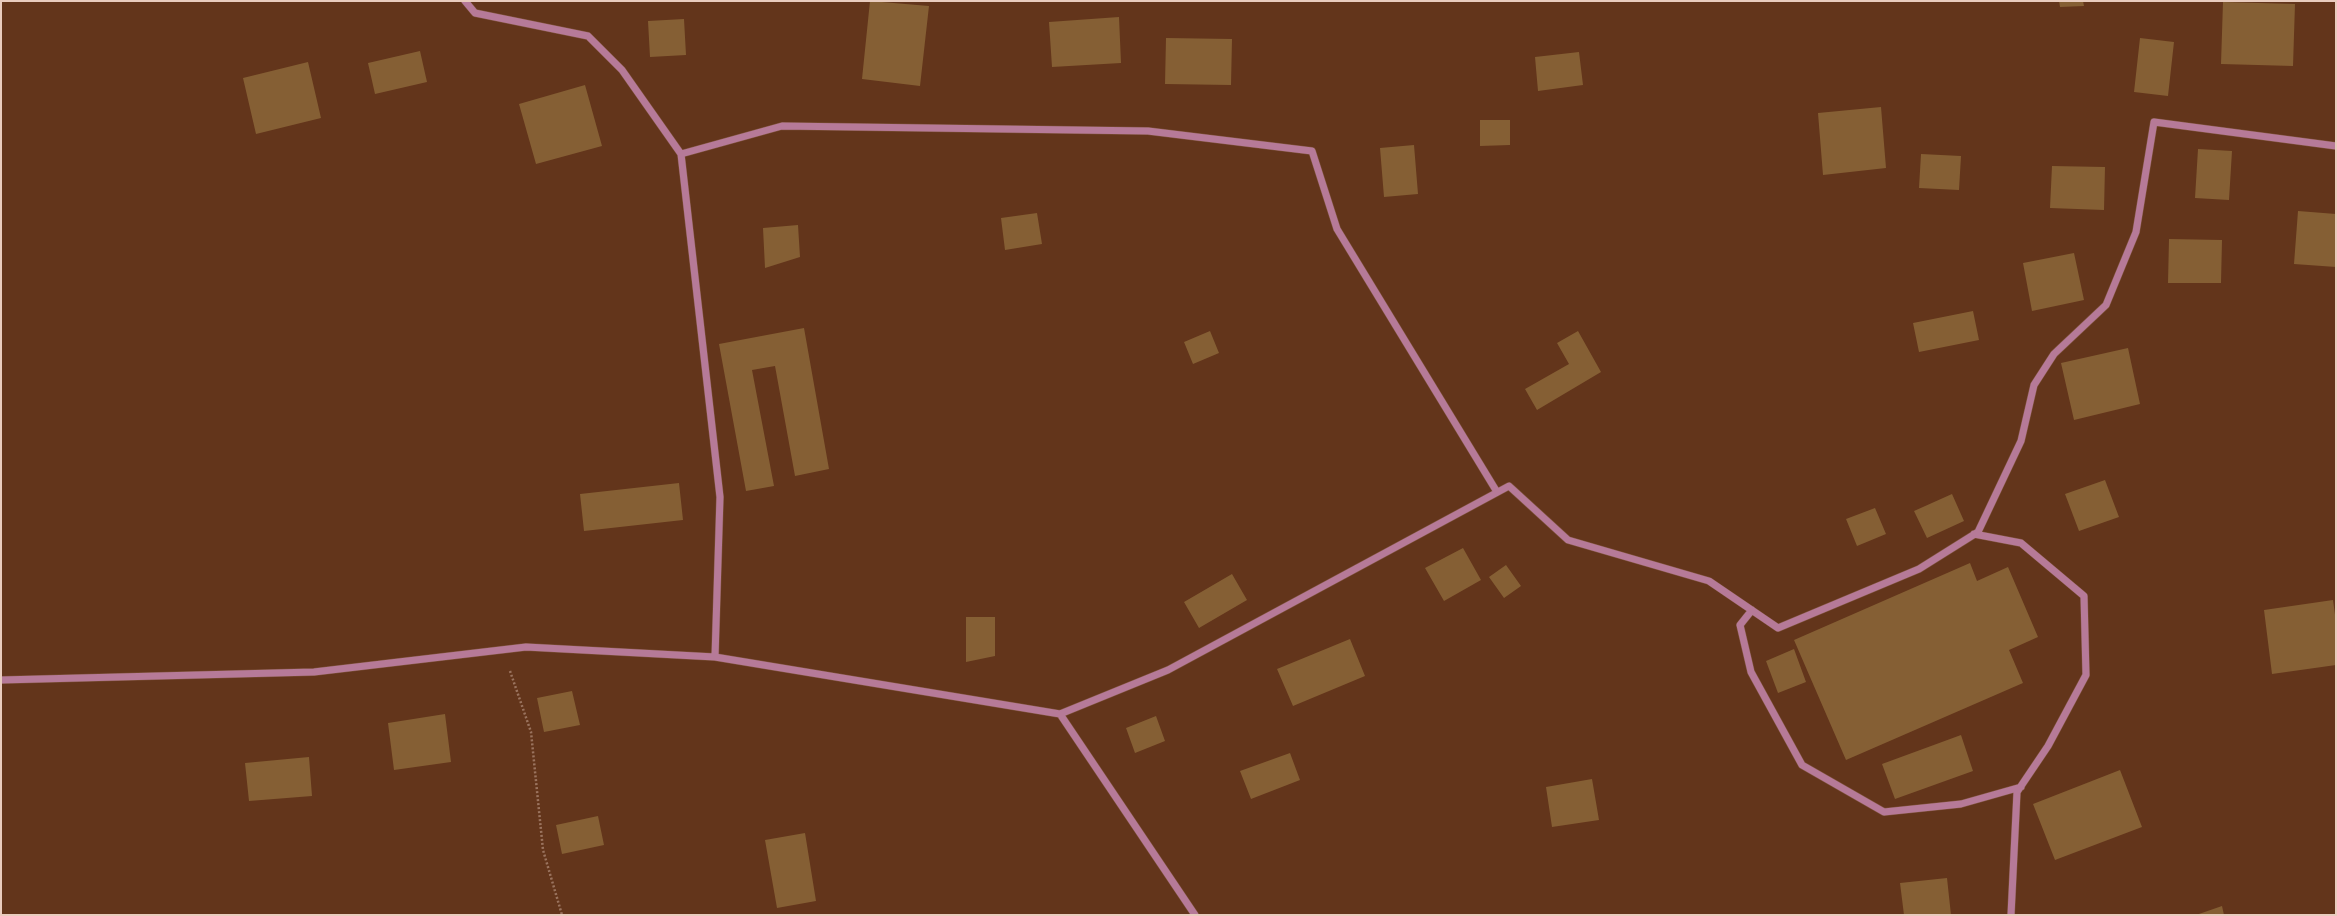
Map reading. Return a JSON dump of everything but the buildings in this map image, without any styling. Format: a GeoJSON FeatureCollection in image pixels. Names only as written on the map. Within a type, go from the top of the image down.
{"type":"FeatureCollection","features":[{"type":"Feature","properties":{"kind":"street"},"geometry":{"type":"LineString","coordinates":[[465,1],[475,13],[588,36],[622,70],[681,154],[720,497],[715,657]]}},
{"type":"Feature","properties":{"kind":"street"},"geometry":{"type":"LineString","coordinates":[[1,680],[314,672],[526,647],[715,657],[1060,714],[1168,670],[1509,486],[1568,540],[1709,582],[1778,628],[1919,569],[1978,532],[2021,442],[2034,385],[2054,354],[2106,305],[2136,232],[2154,122],[2336,146]]}},
{"type":"Feature","properties":{"kind":"street"},"geometry":{"type":"LineString","coordinates":[[681,154],[782,126],[1148,131],[1312,151],[1337,229],[1497,492]]}},
{"type":"Feature","properties":{"kind":"street"},"geometry":{"type":"LineString","coordinates":[[1974,534],[2021,543],[2084,596],[2086,675],[2048,746],[2017,792],[2010,915]]}},
{"type":"Feature","properties":{"kind":"street"},"geometry":{"type":"LineString","coordinates":[[1752,610],[1740,625],[1751,672],[1802,765],[1884,812],[1961,804],[2021,787]]}},
{"type":"Feature","properties":{"kind":"street"},"geometry":{"type":"LineString","coordinates":[[1060,714],[1195,915]]}},
{"type":"Feature","properties":{"kind":"path"},"geometry":{"type":"LineString","coordinates":[[502,650],[531,732],[543,850],[562,915]]}}]}
